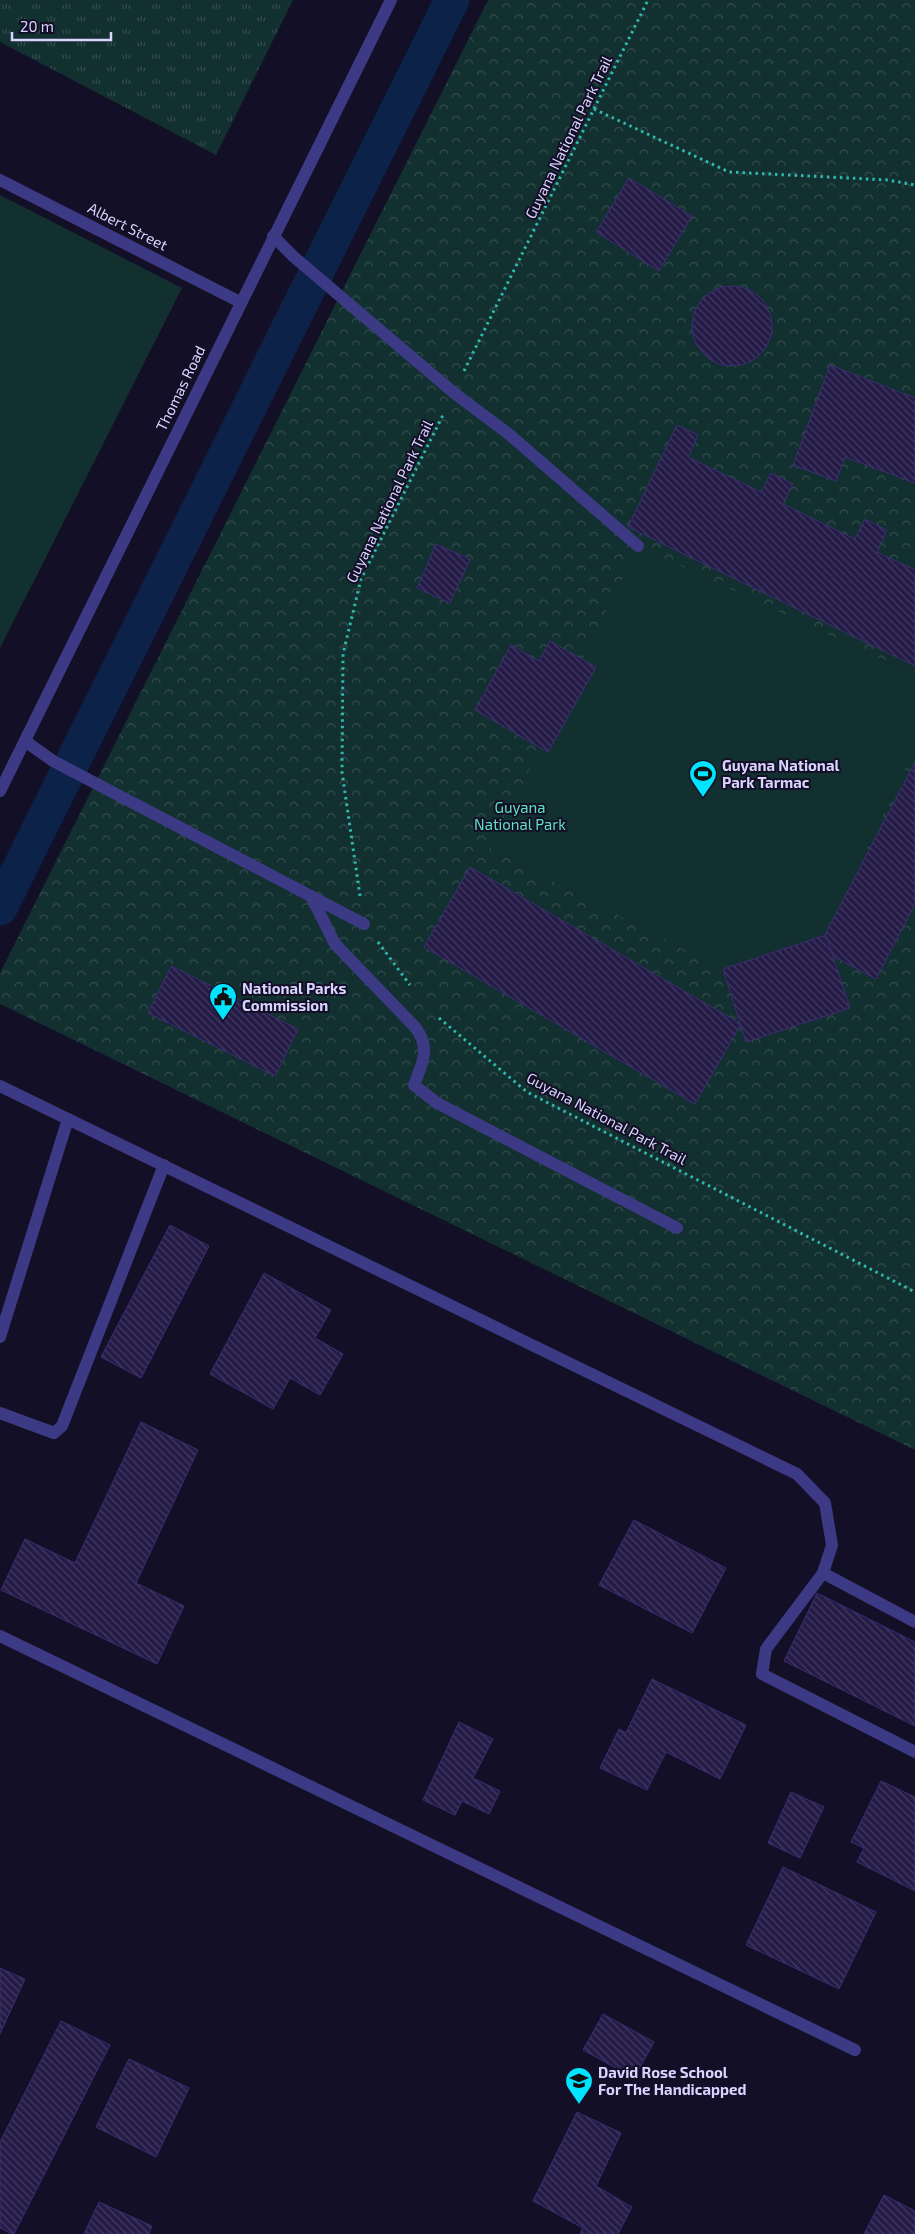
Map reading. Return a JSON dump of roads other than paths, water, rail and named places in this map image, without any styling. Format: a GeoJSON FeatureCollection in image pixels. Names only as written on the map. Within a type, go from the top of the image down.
{"type":"FeatureCollection","features":[{"type":"Feature","properties":{"kind":"street","name":"Thomas Road"},"geometry":{"type":"LineString","coordinates":[[0,791],[240,302],[391,0]]}},
{"type":"Feature","properties":{"kind":"street","name":"Albert Street"},"geometry":{"type":"LineString","coordinates":[[0,180],[240,302]]}},
{"type":"Feature","properties":{"kind":"street"},"geometry":{"type":"LineString","coordinates":[[273,236],[328,286],[454,393],[510,435],[638,546]]}},
{"type":"Feature","properties":{"kind":"street"},"geometry":{"type":"LineString","coordinates":[[25,741],[53,761],[364,924]]}},
{"type":"Feature","properties":{"kind":"street"},"geometry":{"type":"LineString","coordinates":[[311,896],[335,944],[415,1026],[424,1038],[424,1058],[414,1085],[437,1103],[677,1228]]}},
{"type":"Feature","properties":{"kind":"street"},"geometry":{"type":"LineString","coordinates":[[0,1086],[797,1474],[825,1503],[832,1545],[823,1573],[766,1649],[762,1674],[915,1752]]}},
{"type":"Feature","properties":{"kind":"street"},"geometry":{"type":"LineString","coordinates":[[0,1337],[68,1119]]}},
{"type":"Feature","properties":{"kind":"street"},"geometry":{"type":"LineString","coordinates":[[0,1412],[54,1433],[62,1426],[164,1165]]}},
{"type":"Feature","properties":{"kind":"street"},"geometry":{"type":"LineString","coordinates":[[823,1573],[915,1622]]}},
{"type":"Feature","properties":{"kind":"street"},"geometry":{"type":"LineString","coordinates":[[0,1636],[855,2050]]}},
{"type":"Feature","properties":{"kind":"waterway"},"geometry":{"type":"LineString","coordinates":[[0,908],[452,0]]}},
{"type":"Feature","properties":{"kind":"place","name":"Guyana National Park Tarmac"},"geometry":{"type":"Point","coordinates":[703,798]}},
{"type":"Feature","properties":{"kind":"place","name":"National Parks Commission"},"geometry":{"type":"Point","coordinates":[223,1021]}},
{"type":"Feature","properties":{"kind":"place","name":"David Rose School For The Handicapped"},"geometry":{"type":"Point","coordinates":[579,2105]}},
{"type":"Feature","properties":{"kind":"park label","name":"Guyana National Park"},"geometry":{"type":"Point","coordinates":[520,816]}}]}
